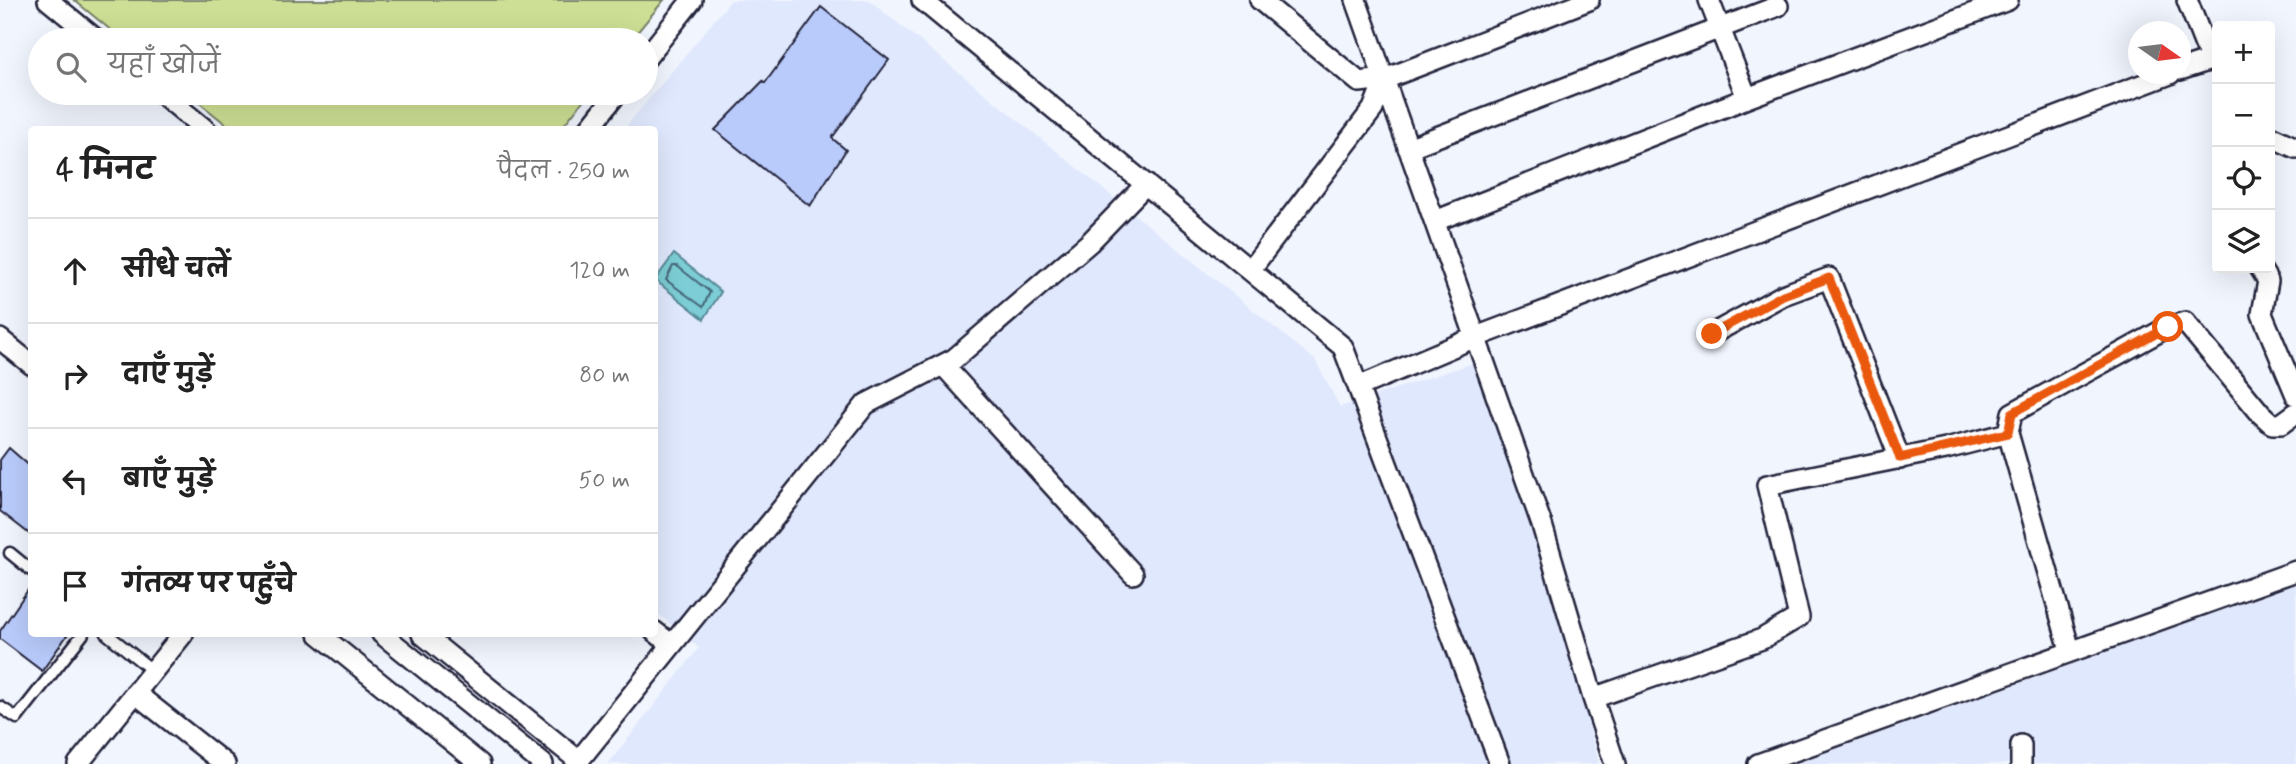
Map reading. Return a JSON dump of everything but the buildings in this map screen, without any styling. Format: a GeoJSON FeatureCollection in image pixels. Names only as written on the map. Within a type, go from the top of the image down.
{"type":"FeatureCollection","features":[{"type":"Feature","properties":{"kind":"street"},"geometry":{"type":"LineString","coordinates":[[48,0],[82,28]]}},
{"type":"Feature","properties":{"kind":"street"},"geometry":{"type":"LineString","coordinates":[[658,43],[692,0]]}},
{"type":"Feature","properties":{"kind":"street"},"geometry":{"type":"LineString","coordinates":[[922,0],[1343,346],[1500,764]]}},
{"type":"Feature","properties":{"kind":"street"},"geometry":{"type":"LineString","coordinates":[[1260,0],[1359,82],[1385,79],[1589,0]]}},
{"type":"Feature","properties":{"kind":"street"},"geometry":{"type":"LineString","coordinates":[[1356,0],[1542,525],[1615,764]]}},
{"type":"Feature","properties":{"kind":"street"},"geometry":{"type":"LineString","coordinates":[[1709,0],[1747,98]]}},
{"type":"Feature","properties":{"kind":"street"},"geometry":{"type":"LineString","coordinates":[[1435,221],[1747,98],[2008,0]]}},
{"type":"Feature","properties":{"kind":"street"},"geometry":{"type":"LineString","coordinates":[[2187,0],[2212,54]]}},
{"type":"Feature","properties":{"kind":"street"},"geometry":{"type":"LineString","coordinates":[[1408,148],[1778,6]]}},
{"type":"Feature","properties":{"kind":"street"},"geometry":{"type":"LineString","coordinates":[[2191,66],[2212,59]]}},
{"type":"Feature","properties":{"kind":"street"},"geometry":{"type":"LineString","coordinates":[[1250,270],[1373,109],[1385,79]]}},
{"type":"Feature","properties":{"kind":"street"},"geometry":{"type":"LineString","coordinates":[[1358,387],[1476,337],[2144,84]]}},
{"type":"Feature","properties":{"kind":"street"},"geometry":{"type":"LineString","coordinates":[[176,105],[201,126]]}},
{"type":"Feature","properties":{"kind":"street"},"geometry":{"type":"LineString","coordinates":[[591,126],[608,105]]}},
{"type":"Feature","properties":{"kind":"street"},"geometry":{"type":"LineString","coordinates":[[2275,138],[2296,148]]}},
{"type":"Feature","properties":{"kind":"street"},"geometry":{"type":"LineString","coordinates":[[426,637],[578,763],[866,404],[954,359],[1090,242],[1146,184]]}},
{"type":"Feature","properties":{"kind":"street"},"geometry":{"type":"LineString","coordinates":[[2263,273],[2268,281],[2262,314],[2296,395]]}},
{"type":"Feature","properties":{"kind":"street"},"geometry":{"type":"LineString","coordinates":[[1712,334],[1783,295],[1829,278],[1900,458]]}},
{"type":"Feature","properties":{"kind":"street"},"geometry":{"type":"LineString","coordinates":[[2070,650],[2008,433],[2012,413],[2168,327],[2185,322],[2261,414],[2273,424],[2281,424],[2296,413]]}},
{"type":"Feature","properties":{"kind":"street"},"geometry":{"type":"LineString","coordinates":[[0,339],[28,362]]}},
{"type":"Feature","properties":{"kind":"street"},"geometry":{"type":"LineString","coordinates":[[943,365],[1133,574]]}},
{"type":"Feature","properties":{"kind":"street"},"geometry":{"type":"LineString","coordinates":[[1593,698],[1762,639],[1800,617],[1767,485],[2008,433]]}},
{"type":"Feature","properties":{"kind":"street"},"geometry":{"type":"LineString","coordinates":[[1758,764],[2296,571]]}},
{"type":"Feature","properties":{"kind":"street"},"geometry":{"type":"LineString","coordinates":[[658,634],[672,645]]}},
{"type":"Feature","properties":{"kind":"street"},"geometry":{"type":"LineString","coordinates":[[78,764],[181,637]]}},
{"type":"Feature","properties":{"kind":"street"},"geometry":{"type":"LineString","coordinates":[[323,637],[480,764]]}},
{"type":"Feature","properties":{"kind":"street"},"geometry":{"type":"LineString","coordinates":[[387,637],[543,764]]}},
{"type":"Feature","properties":{"kind":"street"},"geometry":{"type":"LineString","coordinates":[[135,693],[225,764]]}},
{"type":"Feature","properties":{"kind":"lane"},"geometry":{"type":"LineString","coordinates":[[10,553],[28,568]]}},
{"type":"Feature","properties":{"kind":"lane"},"geometry":{"type":"LineString","coordinates":[[0,707],[17,718],[81,637]]}},
{"type":"Feature","properties":{"kind":"lane"},"geometry":{"type":"LineString","coordinates":[[111,637],[153,671]]}},
{"type":"Feature","properties":{"kind":"shaded area"},"geometry":{"type":"Polygon","coordinates":[[[731,0],[869,0],[1315,360],[1340,407],[1495,356],[1599,764],[608,764],[699,648],[658,614],[658,126],[626,126],[644,105],[658,105],[658,88],[731,0]]]}},
{"type":"Feature","properties":{"kind":"shaded area"},"geometry":{"type":"Polygon","coordinates":[[[2296,584],[2296,764],[1795,764],[2112,650],[2296,584]]]}},
{"type":"Feature","properties":{"kind":"green space"},"geometry":{"type":"Polygon","coordinates":[[[74,0],[664,0],[641,28],[108,28],[74,0]]]}},
{"type":"Feature","properties":{"kind":"green space"},"geometry":{"type":"Polygon","coordinates":[[[202,105],[580,105],[563,126],[228,126],[202,105]]]}},
{"type":"Feature","properties":{"kind":"water"},"geometry":{"type":"Polygon","coordinates":[[[674,254],[721,292],[704,319],[658,282],[658,276],[674,254]]]}},
{"type":"Feature","properties":{"kind":"route"},"geometry":{"type":"LineString","coordinates":[[1712,334],[1783,295],[1829,278],[1900,458],[2008,433],[2012,413],[2168,327]]}}]}
